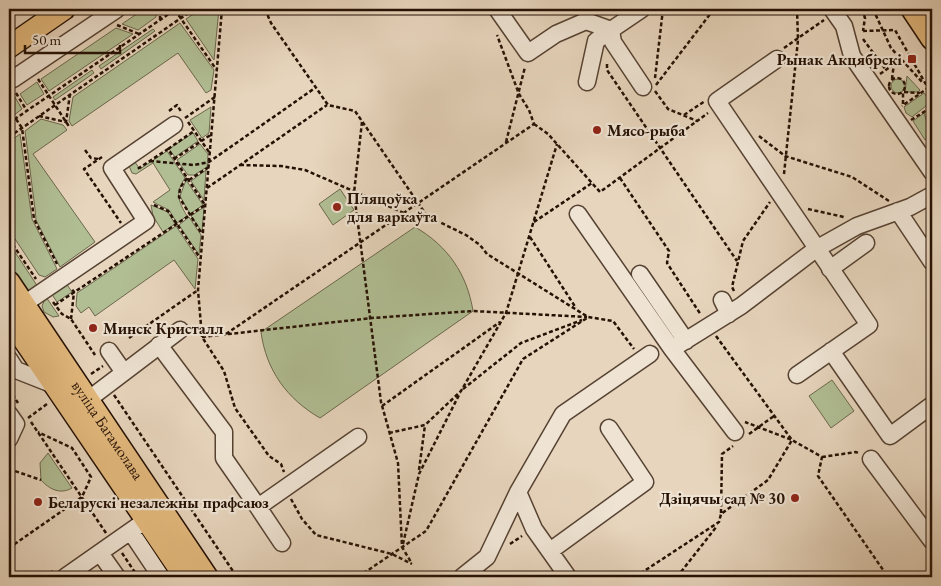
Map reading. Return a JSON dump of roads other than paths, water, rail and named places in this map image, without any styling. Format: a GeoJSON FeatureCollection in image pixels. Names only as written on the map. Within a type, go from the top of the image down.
{"type":"FeatureCollection","features":[{"type":"Feature","properties":{"kind":"main road"},"geometry":{"type":"LineString","coordinates":[[9,46],[64,9]]}},
{"type":"Feature","properties":{"kind":"main road"},"geometry":{"type":"LineString","coordinates":[[912,9],[932,39]]}},
{"type":"Feature","properties":{"kind":"main road","name":"вуліца Багамолава"},"geometry":{"type":"LineString","coordinates":[[9,282],[17,311],[54,385],[185,577]]}},
{"type":"Feature","properties":{"kind":"main road","name":"вуліца Багамолава"},"geometry":{"type":"LineString","coordinates":[[17,311],[89,399],[147,521],[207,577]]}},
{"type":"Feature","properties":{"kind":"street"},"geometry":{"type":"LineString","coordinates":[[497,9],[528,53],[556,34],[586,21],[613,42],[648,88]]}},
{"type":"Feature","properties":{"kind":"street"},"geometry":{"type":"LineString","coordinates":[[587,82],[596,41],[641,9]]}},
{"type":"Feature","properties":{"kind":"street"},"geometry":{"type":"LineString","coordinates":[[9,73],[13,79],[113,12]]}},
{"type":"Feature","properties":{"kind":"street"},"geometry":{"type":"LineString","coordinates":[[827,12],[844,26],[852,56],[875,78],[897,109],[932,172]]}},
{"type":"Feature","properties":{"kind":"street"},"geometry":{"type":"LineString","coordinates":[[777,58],[717,101],[783,186],[816,249],[869,325],[798,375]]}},
{"type":"Feature","properties":{"kind":"street"},"geometry":{"type":"LineString","coordinates":[[17,311],[146,221],[112,168],[180,121]]}},
{"type":"Feature","properties":{"kind":"street"},"geometry":{"type":"LineString","coordinates":[[679,345],[709,327],[731,307],[816,249],[892,209],[910,207],[932,195]]}},
{"type":"Feature","properties":{"kind":"street"},"geometry":{"type":"LineString","coordinates":[[892,209],[932,262]]}},
{"type":"Feature","properties":{"kind":"street"},"geometry":{"type":"LineString","coordinates":[[578,214],[679,345]]}},
{"type":"Feature","properties":{"kind":"street"},"geometry":{"type":"LineString","coordinates":[[830,269],[866,243]]}},
{"type":"Feature","properties":{"kind":"street"},"geometry":{"type":"LineString","coordinates":[[640,274],[679,345],[724,418],[739,438]]}},
{"type":"Feature","properties":{"kind":"street"},"geometry":{"type":"LineString","coordinates":[[89,399],[123,371],[180,330]]}},
{"type":"Feature","properties":{"kind":"street"},"geometry":{"type":"LineString","coordinates":[[159,345],[224,432],[224,458],[282,542]]}},
{"type":"Feature","properties":{"kind":"street"},"geometry":{"type":"LineString","coordinates":[[109,351],[123,371]]}},
{"type":"Feature","properties":{"kind":"street"},"geometry":{"type":"LineString","coordinates":[[831,351],[890,436],[932,405]]}},
{"type":"Feature","properties":{"kind":"street"},"geometry":{"type":"LineString","coordinates":[[462,577],[487,557],[518,492],[562,414],[650,354]]}},
{"type":"Feature","properties":{"kind":"street"},"geometry":{"type":"LineString","coordinates":[[9,359],[16,370],[54,385]]}},
{"type":"Feature","properties":{"kind":"street"},"geometry":{"type":"LineString","coordinates":[[9,439],[16,424],[17,409]]}},
{"type":"Feature","properties":{"kind":"street"},"geometry":{"type":"LineString","coordinates":[[550,551],[645,482],[609,428]]}},
{"type":"Feature","properties":{"kind":"street"},"geometry":{"type":"LineString","coordinates":[[258,507],[358,437]]}},
{"type":"Feature","properties":{"kind":"street"},"geometry":{"type":"LineString","coordinates":[[872,459],[932,540]]}},
{"type":"Feature","properties":{"kind":"street"},"geometry":{"type":"LineString","coordinates":[[518,492],[534,529],[568,577]]}},
{"type":"Feature","properties":{"kind":"street"},"geometry":{"type":"LineString","coordinates":[[65,577],[147,521],[161,577]]}},
{"type":"Feature","properties":{"kind":"street"},"geometry":{"type":"LineString","coordinates":[[100,553],[117,577]]}},
{"type":"Feature","properties":{"kind":"place","name":"Рынак Акцябрскі"},"geometry":{"type":"Point","coordinates":[912,59]}},
{"type":"Feature","properties":{"kind":"place","name":"Мясо-рыба"},"geometry":{"type":"Point","coordinates":[597,130]}},
{"type":"Feature","properties":{"kind":"place","name":"Пляцоўка для варкаўта"},"geometry":{"type":"Point","coordinates":[337,207]}},
{"type":"Feature","properties":{"kind":"place","name":"Минск Кристалл"},"geometry":{"type":"Point","coordinates":[93,328]}},
{"type":"Feature","properties":{"kind":"place","name":"Дзіцячы сад № 30"},"geometry":{"type":"Point","coordinates":[795,498]}},
{"type":"Feature","properties":{"kind":"place","name":"Беларускі незалежны прафсаюз"},"geometry":{"type":"Point","coordinates":[38,502]}}]}
